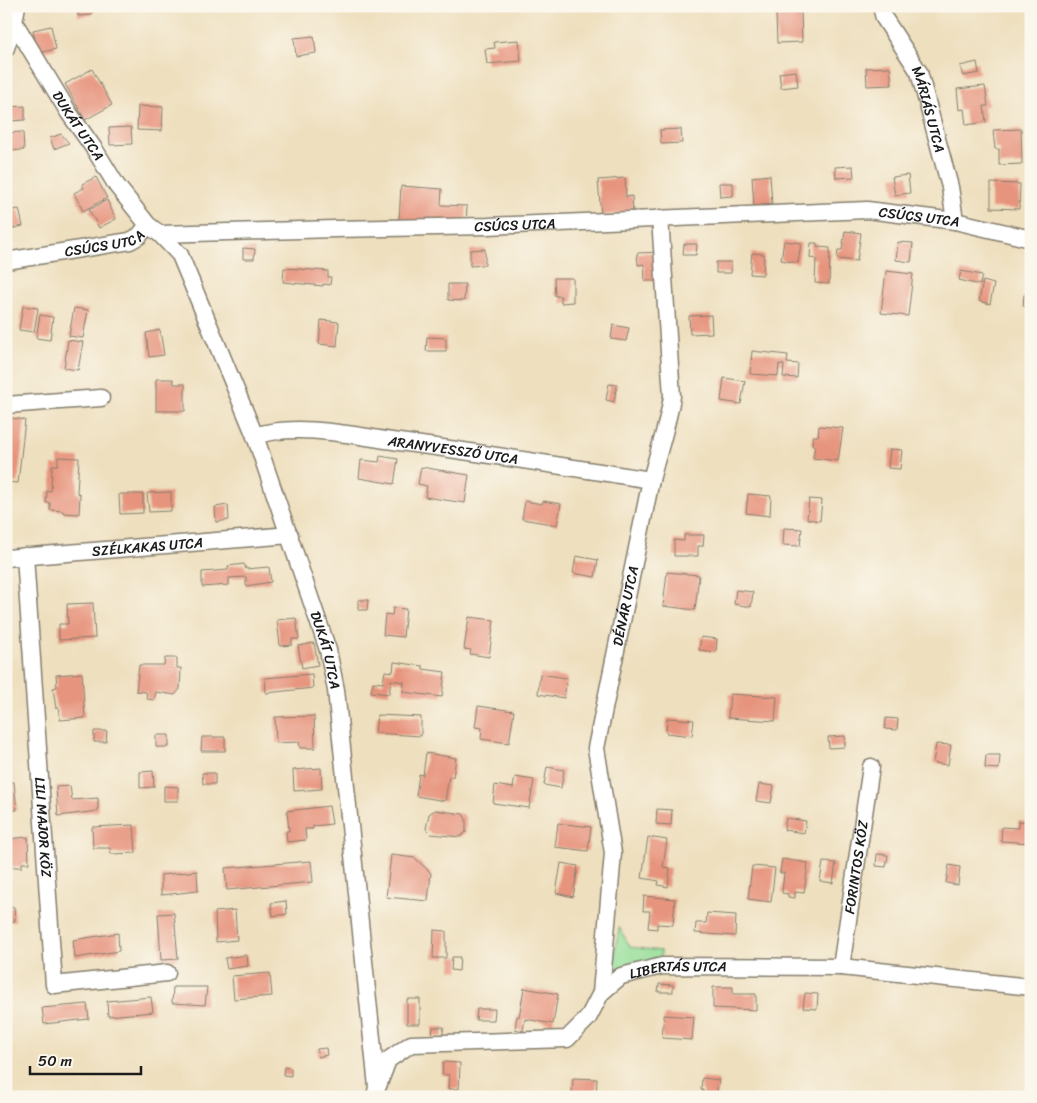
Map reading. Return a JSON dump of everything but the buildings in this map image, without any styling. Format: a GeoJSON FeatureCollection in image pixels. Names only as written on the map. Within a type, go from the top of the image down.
{"type":"FeatureCollection","features":[{"type":"Feature","properties":{"kind":"street","name":"MÁRIÁS UTCA"},"geometry":{"type":"LineString","coordinates":[[880,6],[884,18],[919,72],[950,187],[955,221]]}},
{"type":"Feature","properties":{"kind":"street"},"geometry":{"type":"LineString","coordinates":[[6,48],[16,14]]}},
{"type":"Feature","properties":{"kind":"street","name":"DUKÁT UTCA"},"geometry":{"type":"LineString","coordinates":[[16,14],[69,113],[117,186],[154,229],[180,255],[255,436],[290,535],[328,650],[336,690],[376,1092]]}},
{"type":"Feature","properties":{"kind":"street","name":"CSÚCS UTCA"},"geometry":{"type":"LineString","coordinates":[[6,261],[130,241],[154,229],[488,226],[867,210],[955,221],[1031,239]]}},
{"type":"Feature","properties":{"kind":"street","name":"DÉNÁR UTCA"},"geometry":{"type":"LineString","coordinates":[[601,993],[613,853],[596,748],[651,480],[669,417],[672,396],[660,218]]}},
{"type":"Feature","properties":{"kind":"street"},"geometry":{"type":"LineString","coordinates":[[6,405],[100,398]]}},
{"type":"Feature","properties":{"kind":"street","name":"ARANYVESSZŐ UTCA"},"geometry":{"type":"LineString","coordinates":[[255,436],[272,431],[330,432],[651,480]]}},
{"type":"Feature","properties":{"kind":"street","name":"SZÉLKAKAS UTCA"},"geometry":{"type":"LineString","coordinates":[[6,558],[290,535]]}},
{"type":"Feature","properties":{"kind":"street","name":"LILI MAJOR KÖZ"},"geometry":{"type":"LineString","coordinates":[[26,556],[54,985],[167,973]]}},
{"type":"Feature","properties":{"kind":"street","name":"FORINTOS KÖZ"},"geometry":{"type":"LineString","coordinates":[[841,967],[871,767]]}},
{"type":"Feature","properties":{"kind":"street","name":"LIBERTÁS UTCA"},"geometry":{"type":"LineString","coordinates":[[376,1092],[388,1060],[411,1044],[567,1039],[588,1018],[601,993],[621,976],[662,966],[841,967],[1031,987]]}},
{"type":"Feature","properties":{"kind":"green space"},"geometry":{"type":"Polygon","coordinates":[[[619,927],[630,947],[661,951],[661,961],[611,980],[619,927]]]}}]}
